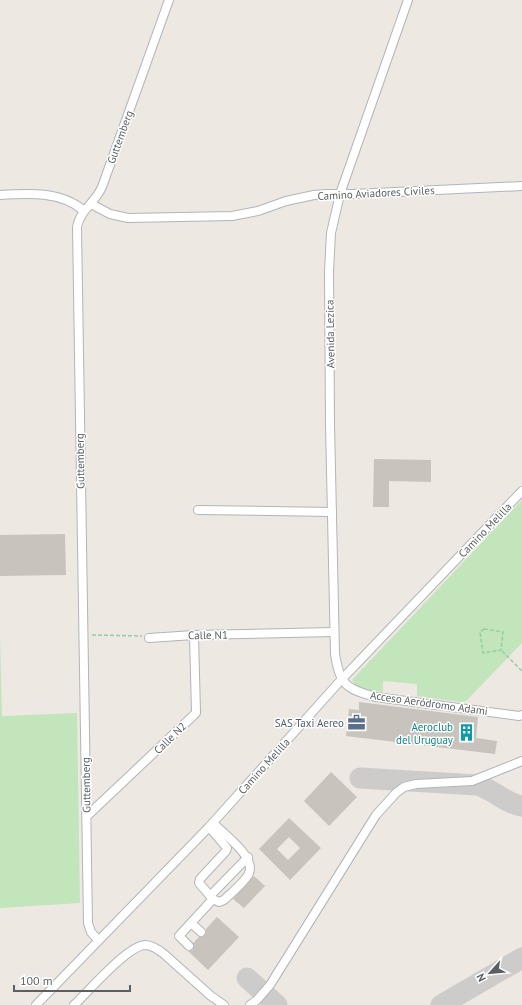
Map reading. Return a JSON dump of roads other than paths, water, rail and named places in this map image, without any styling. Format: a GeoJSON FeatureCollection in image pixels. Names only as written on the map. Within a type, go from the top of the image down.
{"type":"FeatureCollection","features":[{"type":"Feature","properties":{"kind":"street","name":"Guttemberg"},"geometry":{"type":"LineString","coordinates":[[98,940],[91,932],[88,923],[76,241],[78,220],[98,195],[106,179],[169,0]]}},
{"type":"Feature","properties":{"kind":"street","name":"Avenida Lezica"},"geometry":{"type":"LineString","coordinates":[[341,680],[336,661],[334,632],[330,249],[333,217],[408,0]]}},
{"type":"Feature","properties":{"kind":"street","name":"Camino Aviadores Civiles"},"geometry":{"type":"LineString","coordinates":[[91,204],[110,214],[128,218],[232,216],[258,211],[303,197],[327,194],[522,186]]}},
{"type":"Feature","properties":{"kind":"street"},"geometry":{"type":"LineString","coordinates":[[0,195],[52,196],[70,201],[84,211]]}},
{"type":"Feature","properties":{"kind":"street","name":"Camino Melilla"},"geometry":{"type":"LineString","coordinates":[[36,1005],[211,825],[341,680],[522,491]]}},
{"type":"Feature","properties":{"kind":"street"},"geometry":{"type":"LineString","coordinates":[[198,510],[332,512]]}},
{"type":"Feature","properties":{"kind":"street","name":"Calle N1"},"geometry":{"type":"LineString","coordinates":[[149,638],[194,635],[334,632]]}},
{"type":"Feature","properties":{"kind":"street","name":"Calle N2"},"geometry":{"type":"LineString","coordinates":[[87,816],[196,713],[194,635]]}},
{"type":"Feature","properties":{"kind":"street","name":"Acceso Aeródromo Adami"},"geometry":{"type":"LineString","coordinates":[[341,680],[350,689],[376,697],[521,716]]}},
{"type":"Feature","properties":{"kind":"street"},"geometry":{"type":"LineString","coordinates":[[250,1005],[257,1000],[270,985],[362,837],[389,799],[404,787],[416,784],[472,781],[522,762]]}},
{"type":"Feature","properties":{"kind":"street"},"geometry":{"type":"LineString","coordinates":[[211,825],[228,842],[248,857],[250,866],[249,873],[224,900],[219,902],[212,898],[200,886],[200,879],[226,851],[228,842]]}},
{"type":"Feature","properties":{"kind":"street"},"geometry":{"type":"LineString","coordinates":[[189,946],[179,936],[248,857]]}},
{"type":"Feature","properties":{"kind":"street"},"geometry":{"type":"LineString","coordinates":[[191,923],[201,932]]}},
{"type":"Feature","properties":{"kind":"street"},"geometry":{"type":"LineString","coordinates":[[74,1005],[125,955],[144,945],[158,949],[211,996],[224,1005]]}},
{"type":"Feature","properties":{"kind":"place","name":"SAS Taxi Aereo"},"geometry":{"type":"Point","coordinates":[357,723]}},
{"type":"Feature","properties":{"kind":"place","name":"Aeroclub del Uruguay"},"geometry":{"type":"Point","coordinates":[466,733]}}]}
